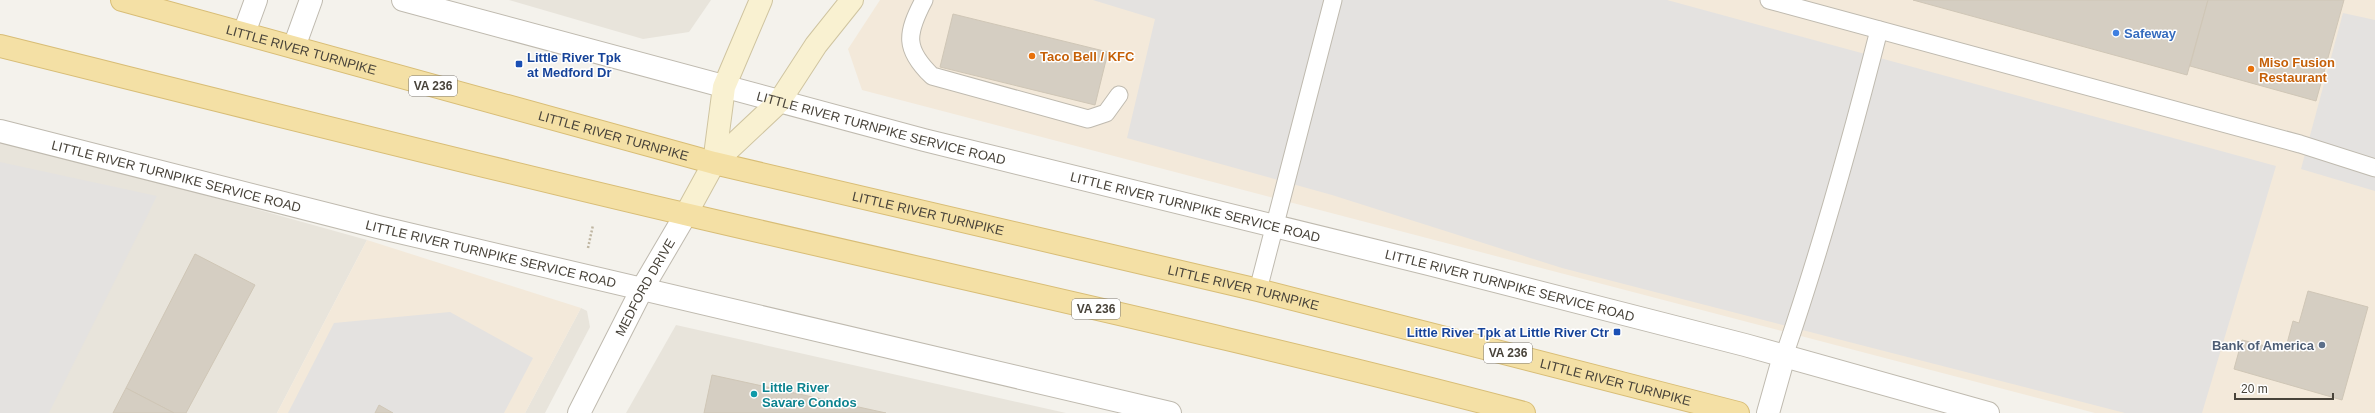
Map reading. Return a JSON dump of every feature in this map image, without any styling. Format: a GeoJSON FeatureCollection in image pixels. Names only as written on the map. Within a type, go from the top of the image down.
{"type":"FeatureCollection","features":[{"type":"Feature","properties":{"kind":"main road","name":"LITTLE RIVER TURNPIKE"},"geometry":{"type":"LineString","coordinates":[[122,0],[244,32],[714,163],[1258,290],[1738,413]]}},
{"type":"Feature","properties":{"kind":"main road","name":"VA 236"},"geometry":{"type":"LineString","coordinates":[[0,46],[245,108],[686,214],[1216,337],[1524,413]]}},
{"type":"Feature","properties":{"kind":"street"},"geometry":{"type":"LineString","coordinates":[[244,32],[256,0]]}},
{"type":"Feature","properties":{"kind":"street"},"geometry":{"type":"LineString","coordinates":[[294,47],[311,0]]}},
{"type":"Feature","properties":{"kind":"street","name":"LITTLE RIVER TURNPIKE SERVICE ROAD"},"geometry":{"type":"LineString","coordinates":[[403,0],[924,140],[1429,264],[1784,356],[1988,413]]}},
{"type":"Feature","properties":{"kind":"street","name":"MEDFORD DRIVE"},"geometry":{"type":"LineString","coordinates":[[714,163],[724,87],[761,0]]}},
{"type":"Feature","properties":{"kind":"street","name":"MEDFORD DRIVE"},"geometry":{"type":"LineString","coordinates":[[579,413],[642,289],[714,163],[779,102],[816,45],[852,0]]}},
{"type":"Feature","properties":{"kind":"street","name":"LITTLE RIVER TURNPIKE SERVICE ROAD"},"geometry":{"type":"LineString","coordinates":[[0,131],[378,227],[1158,412]]}},
{"type":"Feature","properties":{"kind":"street"},"geometry":{"type":"LineString","coordinates":[[1768,413],[1784,356]]}},
{"type":"Feature","properties":{"kind":"lane"},"geometry":{"type":"LineString","coordinates":[[924,0],[913,21],[910,43],[917,61],[932,76],[1088,119],[1106,113],[1119,95]]}},
{"type":"Feature","properties":{"kind":"lane"},"geometry":{"type":"LineString","coordinates":[[1258,290],[1333,0]]}},
{"type":"Feature","properties":{"kind":"lane"},"geometry":{"type":"LineString","coordinates":[[1770,0],[2300,144],[2375,168]]}},
{"type":"Feature","properties":{"kind":"lane"},"geometry":{"type":"LineString","coordinates":[[1784,356],[1808,288],[1850,145],[1879,30]]}},
{"type":"Feature","properties":{"kind":"path"},"geometry":{"type":"LineString","coordinates":[[587,250],[594,225]]}},
{"type":"Feature","properties":{"kind":"shaded area"},"geometry":{"type":"Polygon","coordinates":[[[509,0],[711,0],[689,32],[643,39],[509,0]]]}},
{"type":"Feature","properties":{"kind":"shaded area"},"geometry":{"type":"Polygon","coordinates":[[[880,0],[2375,0],[2375,413],[2095,413],[862,90],[848,49],[880,0]]]}},
{"type":"Feature","properties":{"kind":"shaded area"},"geometry":{"type":"Polygon","coordinates":[[[1093,0],[1667,0],[2276,166],[2202,413],[2125,413],[1562,268],[1332,195],[1127,138],[1155,19],[1093,0]]]}},
{"type":"Feature","properties":{"kind":"shaded area"},"geometry":{"type":"Polygon","coordinates":[[[2343,13],[2375,20],[2375,191],[2301,169],[2343,13]]]}},
{"type":"Feature","properties":{"kind":"shaded area"},"geometry":{"type":"Polygon","coordinates":[[[0,138],[367,240],[277,413],[0,413],[0,138]]]}},
{"type":"Feature","properties":{"kind":"shaded area"},"geometry":{"type":"Polygon","coordinates":[[[0,162],[157,196],[49,413],[0,413],[0,162]]]}},
{"type":"Feature","properties":{"kind":"shaded area"},"geometry":{"type":"Polygon","coordinates":[[[367,240],[581,308],[525,413],[277,413],[367,240]]]}},
{"type":"Feature","properties":{"kind":"shaded area"},"geometry":{"type":"Polygon","coordinates":[[[581,308],[587,311],[590,327],[545,413],[525,413],[581,308]]]}},
{"type":"Feature","properties":{"kind":"shaded area"},"geometry":{"type":"Polygon","coordinates":[[[450,312],[533,358],[504,413],[288,413],[334,323],[450,312]]]}},
{"type":"Feature","properties":{"kind":"shaded area"},"geometry":{"type":"Polygon","coordinates":[[[676,325],[1066,413],[626,413],[676,325]]]}},
{"type":"Feature","properties":{"kind":"building","name":"Safeway"},"geometry":{"type":"Polygon","coordinates":[[[1913,0],[2208,0],[2187,75],[1913,0]]]}},
{"type":"Feature","properties":{"kind":"building"},"geometry":{"type":"Polygon","coordinates":[[[2208,0],[2344,0],[2316,101],[2190,66],[2208,0]]]}},
{"type":"Feature","properties":{"kind":"building"},"geometry":{"type":"Polygon","coordinates":[[[953,14],[1108,52],[1095,105],[940,67],[953,14]]]}},
{"type":"Feature","properties":{"kind":"building"},"geometry":{"type":"Polygon","coordinates":[[[195,254],[255,285],[186,413],[174,413],[126,388],[195,254]]]}},
{"type":"Feature","properties":{"kind":"building","name":"Bank of America"},"geometry":{"type":"Polygon","coordinates":[[[2308,291],[2368,307],[2342,400],[2234,369],[2242,340],[2285,351],[2293,321],[2299,323],[2308,291]]]}},
{"type":"Feature","properties":{"kind":"building","name":"Little River Savare Condos"},"geometry":{"type":"Polygon","coordinates":[[[712,375],[886,413],[704,413],[712,375]]]}},
{"type":"Feature","properties":{"kind":"building"},"geometry":{"type":"Polygon","coordinates":[[[126,388],[174,413],[113,413],[126,388]]]}},
{"type":"Feature","properties":{"kind":"building"},"geometry":{"type":"Polygon","coordinates":[[[379,405],[393,413],[375,413],[379,405]]]}},
{"type":"Feature","properties":{"kind":"place","name":"Safeway"},"geometry":{"type":"Point","coordinates":[2116,33]}},
{"type":"Feature","properties":{"kind":"place","name":"Taco Bell / KFC"},"geometry":{"type":"Point","coordinates":[1032,56]}},
{"type":"Feature","properties":{"kind":"place","name":"Little River Tpk at Medford Dr"},"geometry":{"type":"Point","coordinates":[519,64]}},
{"type":"Feature","properties":{"kind":"place","name":"Miso Fusion Restaurant"},"geometry":{"type":"Point","coordinates":[2251,69]}},
{"type":"Feature","properties":{"kind":"place","name":"Little River Tpk at Little River Ctr"},"geometry":{"type":"Point","coordinates":[1617,332]}},
{"type":"Feature","properties":{"kind":"place","name":"Bank of America"},"geometry":{"type":"Point","coordinates":[2322,345]}},
{"type":"Feature","properties":{"kind":"place","name":"Little River Savare Condos"},"geometry":{"type":"Point","coordinates":[754,394]}}]}
